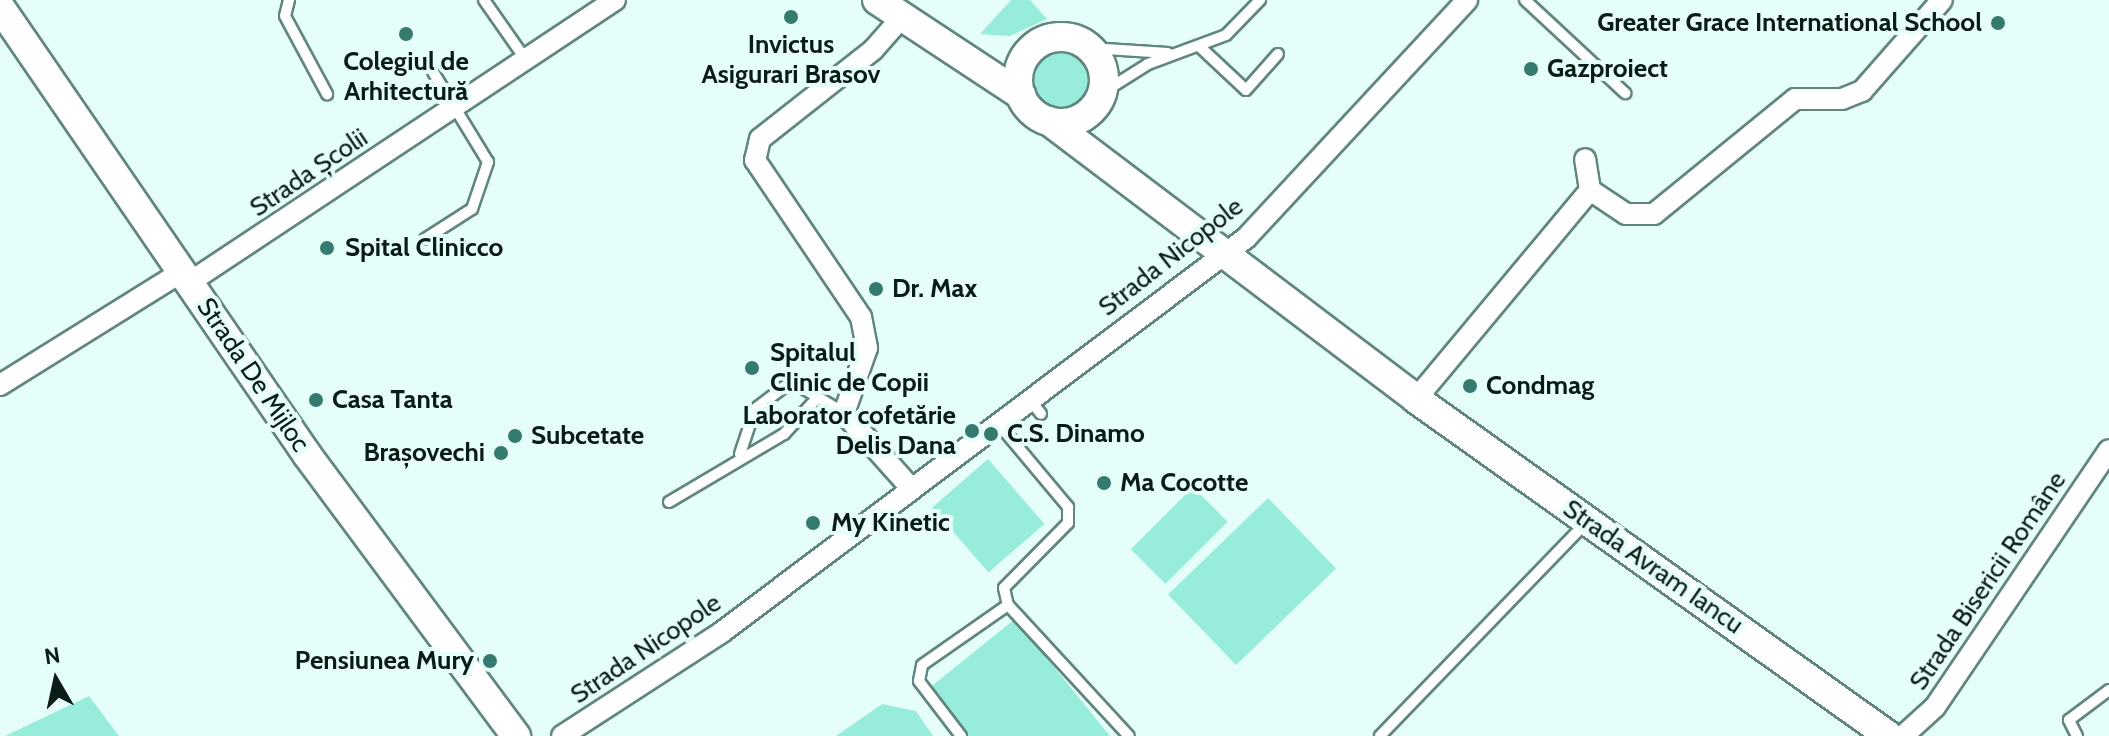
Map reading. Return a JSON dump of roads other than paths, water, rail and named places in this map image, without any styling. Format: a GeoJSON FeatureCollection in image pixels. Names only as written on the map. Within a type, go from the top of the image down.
{"type":"FeatureCollection","features":[{"type":"Feature","properties":{"kind":"street","name":"Strada Școlii"},"geometry":{"type":"LineString","coordinates":[[0,385],[186,277],[455,108],[615,0]]}},
{"type":"Feature","properties":{"kind":"street"},"geometry":{"type":"LineString","coordinates":[[877,0],[1021,95],[1049,121],[1077,120],[1098,100],[1103,69],[1090,48],[1063,37],[1035,46],[965,56]]}},
{"type":"Feature","properties":{"kind":"street","name":"Strada Nicopole"},"geometry":{"type":"LineString","coordinates":[[562,736],[722,632],[909,486],[1227,252],[1467,0]]}},
{"type":"Feature","properties":{"kind":"street"},"geometry":{"type":"LineString","coordinates":[[1585,159],[1590,190],[1626,214],[1654,214],[1795,99],[1842,99],[1862,91],[1942,0]]}},
{"type":"Feature","properties":{"kind":"street","name":"Strada De Mijloc"},"geometry":{"type":"LineString","coordinates":[[0,7],[370,544],[516,736]]}},
{"type":"Feature","properties":{"kind":"street"},"geometry":{"type":"LineString","coordinates":[[903,16],[755,148],[758,171],[866,331],[844,413],[909,486]]}},
{"type":"Feature","properties":{"kind":"street"},"geometry":{"type":"LineString","coordinates":[[1021,95],[1019,72],[1035,46]]}},
{"type":"Feature","properties":{"kind":"street","name":"Strada Avram Iancu"},"geometry":{"type":"LineString","coordinates":[[1098,100],[1094,136],[1119,173]]}},
{"type":"Feature","properties":{"kind":"street","name":"Strada Avram Iancu"},"geometry":{"type":"LineString","coordinates":[[1049,121],[1227,252],[1416,399],[1889,736]]}},
{"type":"Feature","properties":{"kind":"street"},"geometry":{"type":"LineString","coordinates":[[1416,399],[1590,190]]}},
{"type":"Feature","properties":{"kind":"street","name":"Strada Bisericii Române"},"geometry":{"type":"LineString","coordinates":[[1903,736],[1935,707],[2109,450]]}},
{"type":"Feature","properties":{"kind":"lane"},"geometry":{"type":"LineString","coordinates":[[289,0],[285,16],[327,94]]}},
{"type":"Feature","properties":{"kind":"lane"},"geometry":{"type":"LineString","coordinates":[[484,0],[527,61]]}},
{"type":"Feature","properties":{"kind":"lane"},"geometry":{"type":"LineString","coordinates":[[1090,48],[1174,52],[1199,46],[1226,35],[1260,0]]}},
{"type":"Feature","properties":{"kind":"lane"},"geometry":{"type":"LineString","coordinates":[[1525,0],[1625,93]]}},
{"type":"Feature","properties":{"kind":"lane"},"geometry":{"type":"LineString","coordinates":[[1199,46],[1246,90],[1278,54]]}},
{"type":"Feature","properties":{"kind":"lane"},"geometry":{"type":"LineString","coordinates":[[1098,100],[1174,52]]}},
{"type":"Feature","properties":{"kind":"lane"},"geometry":{"type":"LineString","coordinates":[[425,239],[472,209],[487,179],[488,162],[433,72]]}},
{"type":"Feature","properties":{"kind":"lane"},"geometry":{"type":"LineString","coordinates":[[740,454],[762,400],[794,385],[844,413]]}},
{"type":"Feature","properties":{"kind":"lane"},"geometry":{"type":"LineString","coordinates":[[669,502],[740,454],[784,434],[818,397]]}},
{"type":"Feature","properties":{"kind":"lane"},"geometry":{"type":"LineString","coordinates":[[1028,397],[1041,414]]}},
{"type":"Feature","properties":{"kind":"lane"},"geometry":{"type":"LineString","coordinates":[[996,421],[1068,507],[1068,523],[1004,588],[1008,605],[1129,736]]}},
{"type":"Feature","properties":{"kind":"lane"},"geometry":{"type":"LineString","coordinates":[[1380,736],[1588,521]]}},
{"type":"Feature","properties":{"kind":"lane"},"geometry":{"type":"LineString","coordinates":[[961,736],[919,681],[922,665],[1008,605]]}},
{"type":"Feature","properties":{"kind":"lane"},"geometry":{"type":"LineString","coordinates":[[2077,736],[2069,720],[2109,690]]}},
{"type":"Feature","properties":{"kind":"place","name":"Invictus Asigurari Brasov"},"geometry":{"type":"Point","coordinates":[791,17]}},
{"type":"Feature","properties":{"kind":"place","name":"Greater Grace International School"},"geometry":{"type":"Point","coordinates":[1998,23]}},
{"type":"Feature","properties":{"kind":"place","name":"Colegiul de Arhitectură"},"geometry":{"type":"Point","coordinates":[406,34]}},
{"type":"Feature","properties":{"kind":"place","name":"Gazproiect"},"geometry":{"type":"Point","coordinates":[1531,69]}},
{"type":"Feature","properties":{"kind":"place","name":"Spital Clinicco"},"geometry":{"type":"Point","coordinates":[327,248]}},
{"type":"Feature","properties":{"kind":"place","name":"Dr. Max"},"geometry":{"type":"Point","coordinates":[876,289]}},
{"type":"Feature","properties":{"kind":"place","name":"Spitalul Clinic de Copii"},"geometry":{"type":"Point","coordinates":[752,368]}},
{"type":"Feature","properties":{"kind":"place","name":"Condmag"},"geometry":{"type":"Point","coordinates":[1470,386]}},
{"type":"Feature","properties":{"kind":"place","name":"Casa Tanta"},"geometry":{"type":"Point","coordinates":[316,400]}},
{"type":"Feature","properties":{"kind":"place","name":"Laborator cofetărie Delis Dana"},"geometry":{"type":"Point","coordinates":[972,431]}},
{"type":"Feature","properties":{"kind":"place","name":"C.S. Dinamo"},"geometry":{"type":"Point","coordinates":[991,434]}},
{"type":"Feature","properties":{"kind":"place","name":"Subcetate"},"geometry":{"type":"Point","coordinates":[515,436]}},
{"type":"Feature","properties":{"kind":"place","name":"Brașovechi"},"geometry":{"type":"Point","coordinates":[501,453]}},
{"type":"Feature","properties":{"kind":"place","name":"Ma Cocotte"},"geometry":{"type":"Point","coordinates":[1104,483]}},
{"type":"Feature","properties":{"kind":"place","name":"My Kinetic"},"geometry":{"type":"Point","coordinates":[813,523]}},
{"type":"Feature","properties":{"kind":"place","name":"Pensiunea Mury"},"geometry":{"type":"Point","coordinates":[490,661]}}]}
